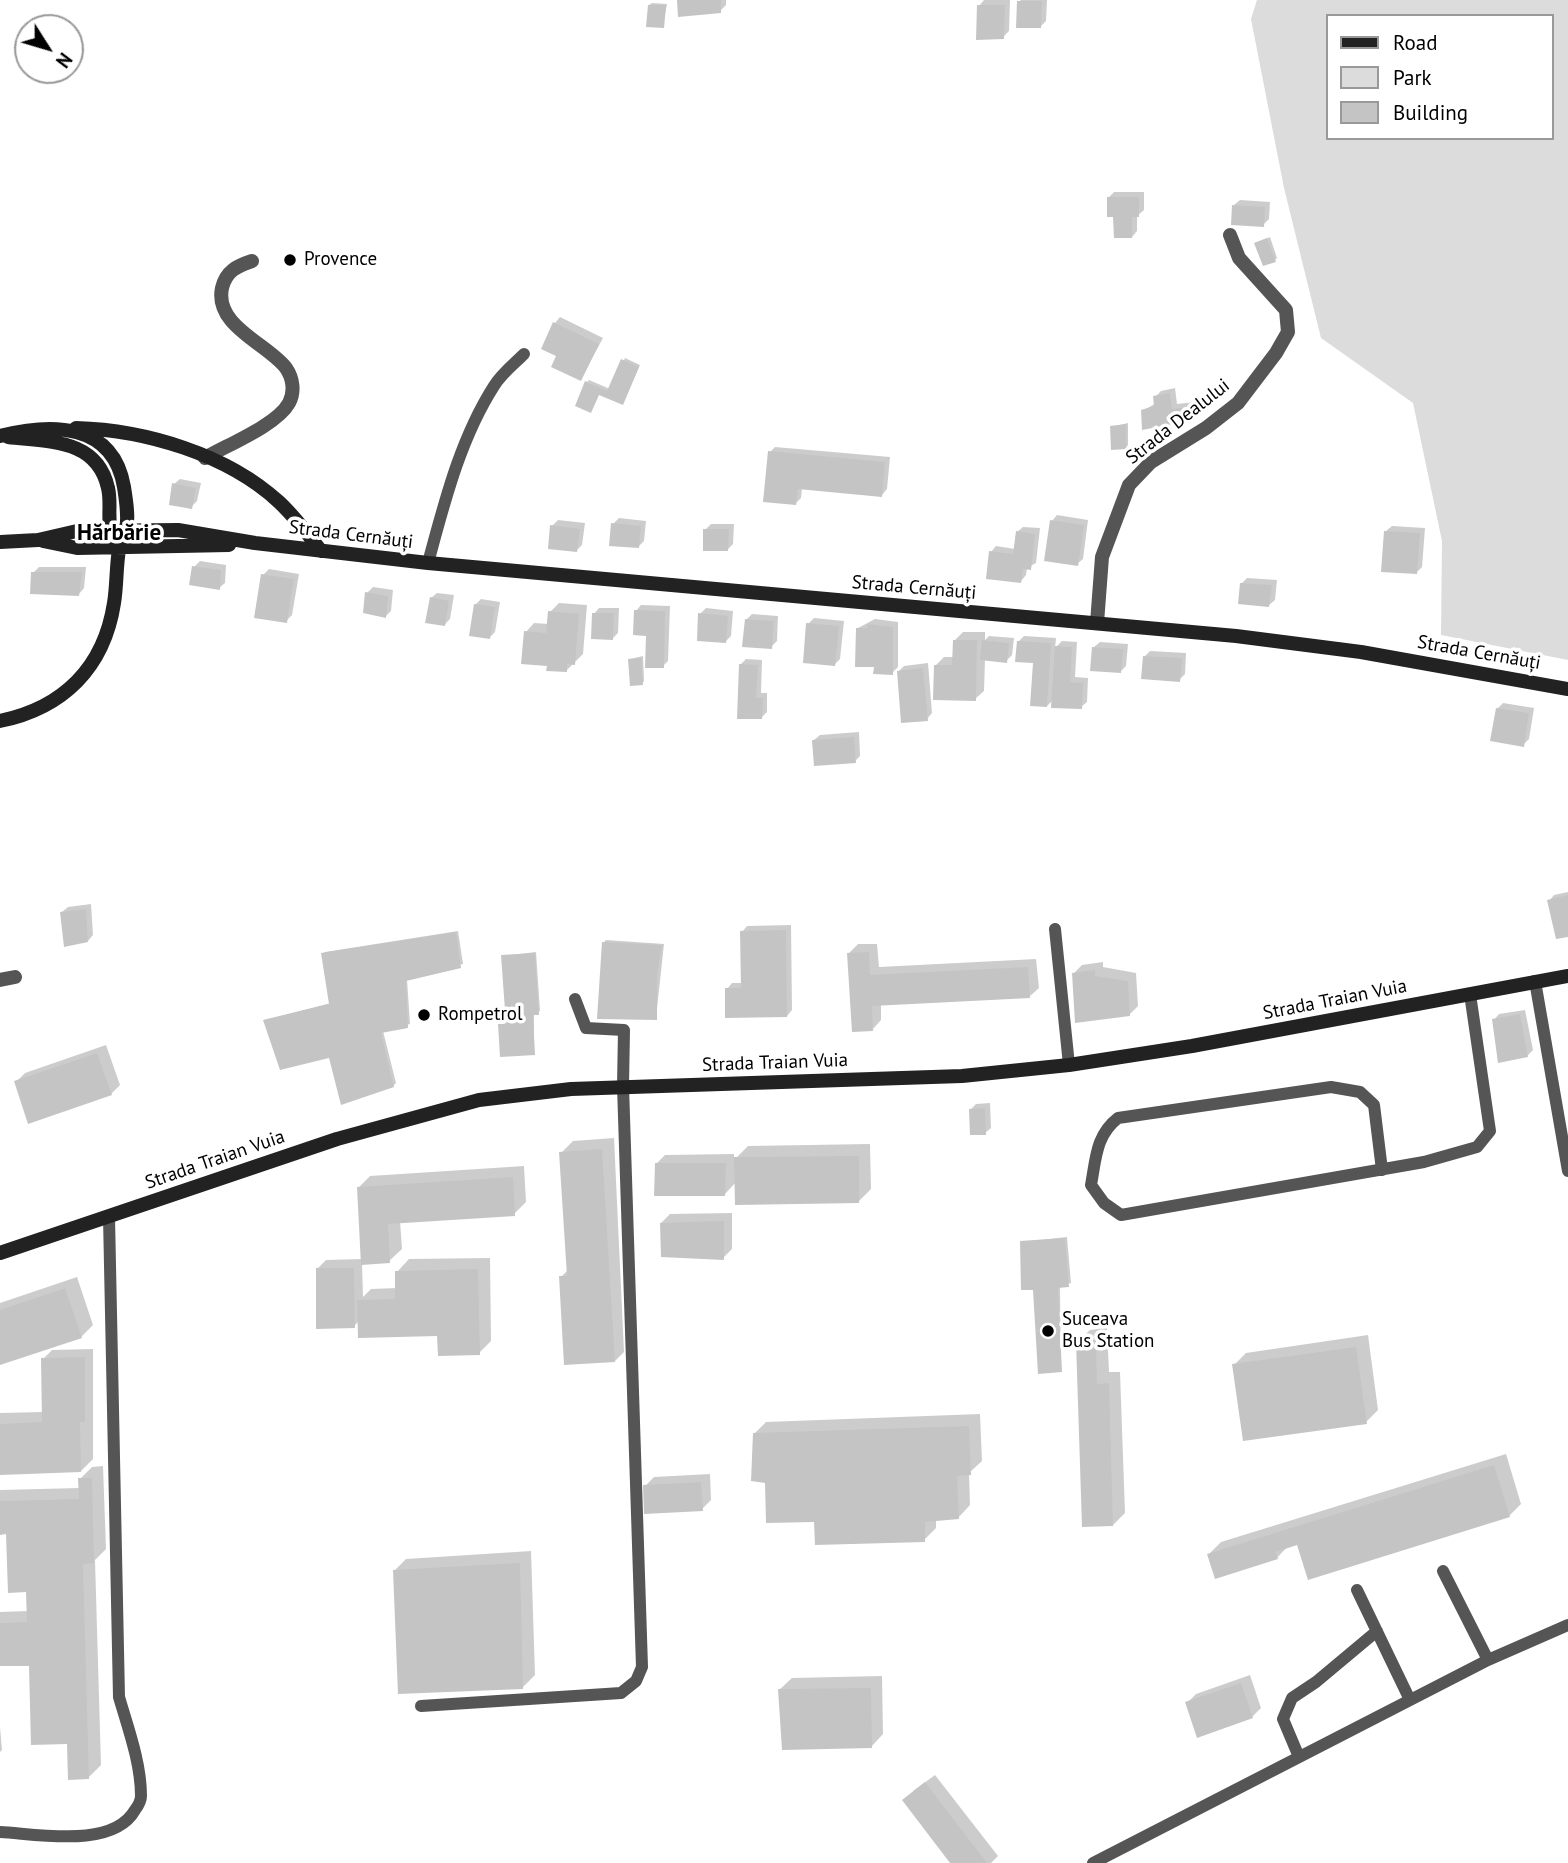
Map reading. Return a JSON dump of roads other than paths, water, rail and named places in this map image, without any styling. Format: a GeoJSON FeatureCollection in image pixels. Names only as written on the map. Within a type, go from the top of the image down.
{"type":"FeatureCollection","features":[{"type":"Feature","properties":{"kind":"street","name":"Strada Dealului"},"geometry":{"type":"LineString","coordinates":[[1097,623],[1102,557],[1129,485],[1151,462],[1206,428],[1238,403],[1289,332],[1286,310],[1239,258],[1230,235]]}},
{"type":"Feature","properties":{"kind":"street"},"geometry":{"type":"LineString","coordinates":[[205,458],[283,412],[293,390],[287,369],[246,335],[229,316],[223,304],[221,292],[228,274],[235,267],[252,261]]}},
{"type":"Feature","properties":{"kind":"street"},"geometry":{"type":"LineString","coordinates":[[119,547],[110,529],[108,485],[91,458],[75,446],[59,441],[0,436],[44,427],[107,429],[137,435],[205,458],[258,485],[278,501],[321,551]]}},
{"type":"Feature","properties":{"kind":"street"},"geometry":{"type":"LineString","coordinates":[[0,721],[34,712],[54,702],[78,682],[96,657],[114,605],[119,547],[126,529],[122,478],[115,460],[97,441],[64,428]]}},
{"type":"Feature","properties":{"kind":"street","name":"Strada Cernăuți"},"geometry":{"type":"LineString","coordinates":[[0,542],[38,540],[77,531],[178,530],[256,543],[428,563],[1097,623],[1360,652],[1568,689]]}},
{"type":"Feature","properties":{"kind":"street","name":"Strada Cernăuți"},"geometry":{"type":"LineString","coordinates":[[38,540],[77,548],[256,543]]}},
{"type":"Feature","properties":{"kind":"street"},"geometry":{"type":"LineString","coordinates":[[0,980],[15,976]]}},
{"type":"Feature","properties":{"kind":"street","name":"Strada Traian Vuia"},"geometry":{"type":"LineString","coordinates":[[0,1253],[337,1139],[439,1108],[524,1094],[623,1086],[962,1076],[1069,1065],[1192,1046],[1568,976]]}},
{"type":"Feature","properties":{"kind":"lane"},"geometry":{"type":"LineString","coordinates":[[428,563],[448,489],[470,436],[494,384],[524,354]]}},
{"type":"Feature","properties":{"kind":"lane"},"geometry":{"type":"LineString","coordinates":[[1055,929],[1069,1065]]}},
{"type":"Feature","properties":{"kind":"lane"},"geometry":{"type":"LineString","coordinates":[[1535,981],[1568,1171]]}},
{"type":"Feature","properties":{"kind":"lane"},"geometry":{"type":"LineString","coordinates":[[1382,1170],[1374,1105],[1360,1093],[1331,1087],[1118,1118],[1106,1128],[1098,1142],[1091,1185],[1104,1203],[1121,1215],[1382,1170],[1477,1147],[1490,1131],[1470,994]]}},
{"type":"Feature","properties":{"kind":"lane"},"geometry":{"type":"LineString","coordinates":[[421,1706],[621,1693],[636,1681],[642,1667],[623,1086],[624,1030],[586,1028],[575,999]]}},
{"type":"Feature","properties":{"kind":"lane"},"geometry":{"type":"LineString","coordinates":[[0,1832],[78,1836],[111,1832],[128,1822],[142,1799],[135,1753],[119,1697],[109,1217]]}},
{"type":"Feature","properties":{"kind":"lane"},"geometry":{"type":"LineString","coordinates":[[1443,1571],[1489,1660]]}},
{"type":"Feature","properties":{"kind":"lane"},"geometry":{"type":"LineString","coordinates":[[1357,1590],[1410,1700]]}},
{"type":"Feature","properties":{"kind":"lane"},"geometry":{"type":"LineString","coordinates":[[1093,1863],[1489,1660],[1568,1625]]}},
{"type":"Feature","properties":{"kind":"lane"},"geometry":{"type":"LineString","coordinates":[[1298,1757],[1283,1719],[1292,1698],[1377,1632]]}},
{"type":"Feature","properties":{"kind":"place","name":"Provence"},"geometry":{"type":"Point","coordinates":[290,260]}},
{"type":"Feature","properties":{"kind":"place","name":"Rompetrol"},"geometry":{"type":"Point","coordinates":[424,1015]}},
{"type":"Feature","properties":{"kind":"place","name":"Suceava Bus Station"},"geometry":{"type":"Point","coordinates":[1048,1331]}},
{"type":"Feature","properties":{"kind":"district","name":"Hărbărie"},"geometry":{"type":"Point","coordinates":[119,533]}}]}
